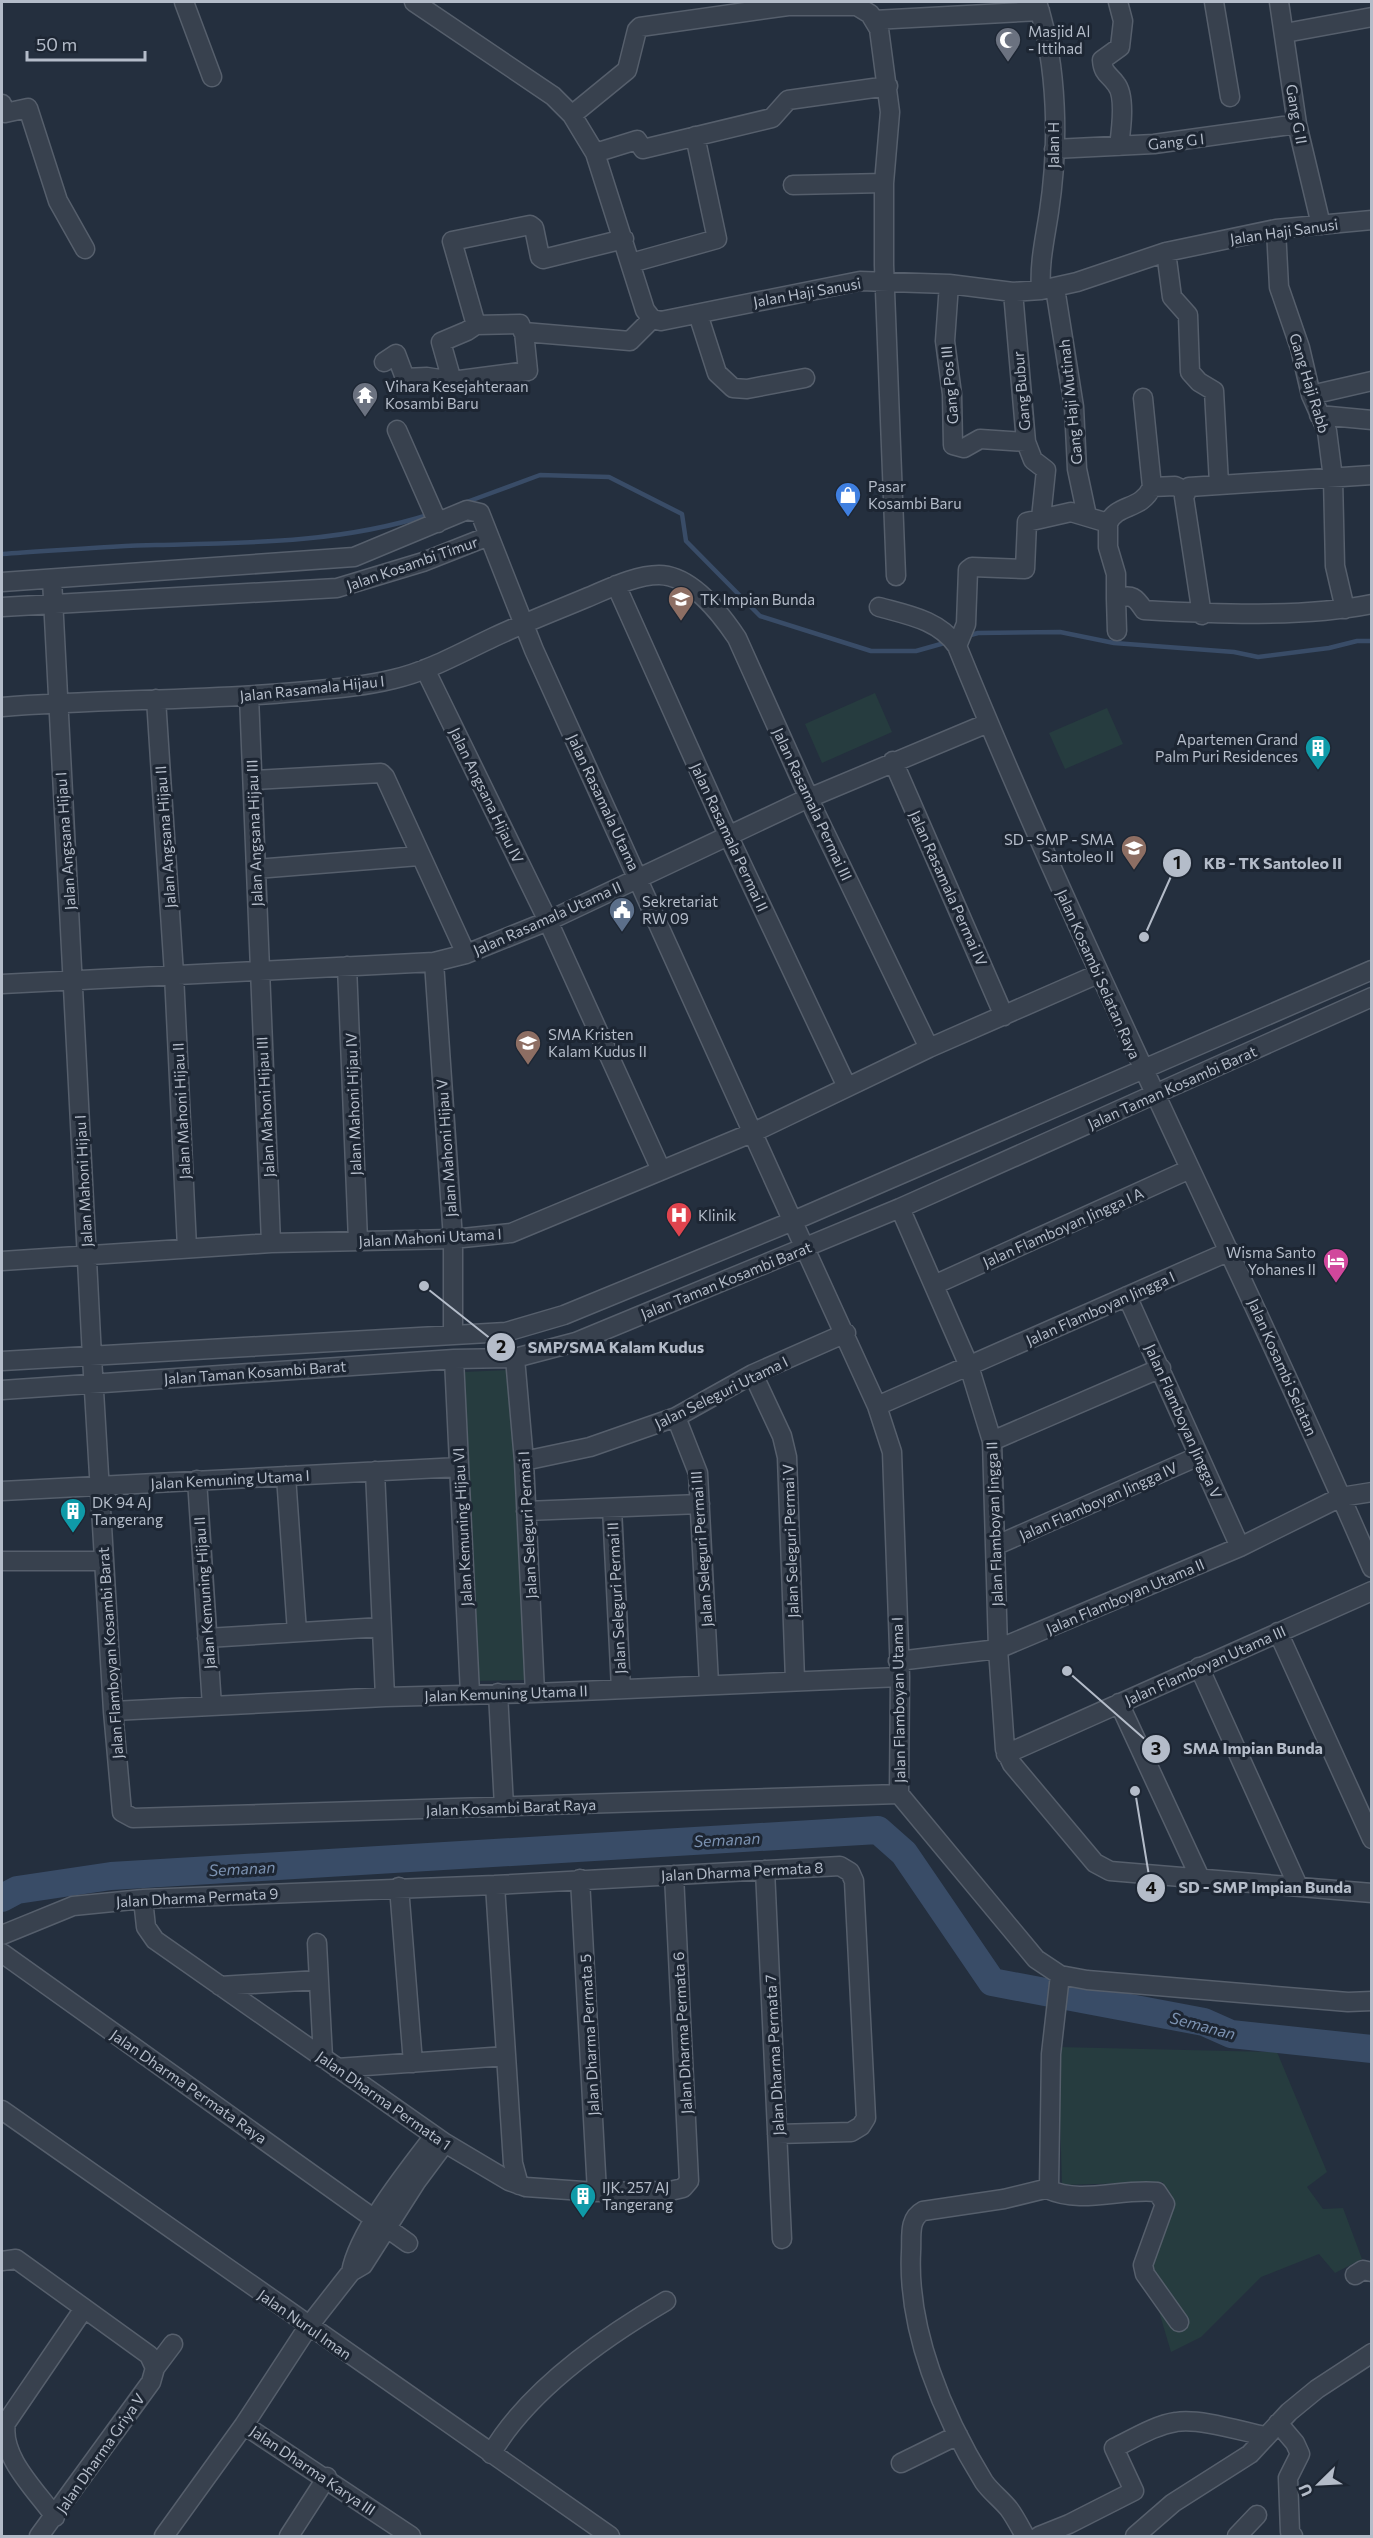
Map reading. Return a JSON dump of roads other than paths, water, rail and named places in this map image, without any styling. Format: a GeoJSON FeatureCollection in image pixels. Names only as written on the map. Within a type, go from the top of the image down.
{"type":"FeatureCollection","features":[{"type":"Feature","properties":{"kind":"street"},"geometry":{"type":"LineString","coordinates":[[184,2],[212,77]]}},
{"type":"Feature","properties":{"kind":"street"},"geometry":{"type":"LineString","coordinates":[[414,2],[553,96],[572,115],[595,153],[645,310],[651,319],[630,341],[524,332]]}},
{"type":"Feature","properties":{"kind":"street"},"geometry":{"type":"LineString","coordinates":[[1118,2],[1123,21],[1120,46],[1102,60],[1104,72],[1118,86],[1123,118],[1119,146]]}},
{"type":"Feature","properties":{"kind":"street"},"geometry":{"type":"LineString","coordinates":[[1214,2],[1230,97]]}},
{"type":"Feature","properties":{"kind":"street","name":"Gang G II"},"geometry":{"type":"LineString","coordinates":[[1279,2],[1297,124],[1321,225]]}},
{"type":"Feature","properties":{"kind":"street"},"geometry":{"type":"LineString","coordinates":[[572,115],[627,70],[637,30],[640,27],[788,6],[857,6],[870,12],[1038,6]]}},
{"type":"Feature","properties":{"kind":"street","name":"Jalan H"},"geometry":{"type":"LineString","coordinates":[[1038,6],[1051,72],[1054,149],[1049,213],[1041,251],[1048,289]]}},
{"type":"Feature","properties":{"kind":"street"},"geometry":{"type":"LineString","coordinates":[[870,12],[881,35],[890,112],[884,183],[885,280],[896,576]]}},
{"type":"Feature","properties":{"kind":"street"},"geometry":{"type":"LineString","coordinates":[[1285,33],[1371,17]]}},
{"type":"Feature","properties":{"kind":"street"},"geometry":{"type":"LineString","coordinates":[[595,153],[637,140],[643,149],[772,118],[788,100],[888,86]]}},
{"type":"Feature","properties":{"kind":"street"},"geometry":{"type":"LineString","coordinates":[[2,104],[5,113],[28,108],[58,201],[85,249]]}},
{"type":"Feature","properties":{"kind":"street","name":"Gang G I"},"geometry":{"type":"LineString","coordinates":[[1054,149],[1119,146],[1221,136],[1297,124]]}},
{"type":"Feature","properties":{"kind":"street"},"geometry":{"type":"LineString","coordinates":[[631,263],[717,239],[695,136]]}},
{"type":"Feature","properties":{"kind":"street"},"geometry":{"type":"LineString","coordinates":[[793,185],[884,183]]}},
{"type":"Feature","properties":{"kind":"street","name":"Jalan Haji Sanusi"},"geometry":{"type":"LineString","coordinates":[[651,319],[662,321],[837,284],[885,280],[949,284],[1013,292],[1048,289],[1166,252],[1276,229],[1371,220]]}},
{"type":"Feature","properties":{"kind":"street"},"geometry":{"type":"LineString","coordinates":[[476,325],[452,241],[530,225],[534,228],[540,257],[543,259],[624,239]]}},
{"type":"Feature","properties":{"kind":"street","name":"Gang Haji Rabb"},"geometry":{"type":"LineString","coordinates":[[1276,229],[1279,287],[1300,348],[1311,395],[1327,431],[1333,478],[1335,566],[1345,609]]}},
{"type":"Feature","properties":{"kind":"street"},"geometry":{"type":"LineString","coordinates":[[1166,252],[1172,297],[1188,315],[1190,372],[1199,382],[1214,391],[1219,484]]}},
{"type":"Feature","properties":{"kind":"street","name":"Gang Pos III"},"geometry":{"type":"LineString","coordinates":[[949,284],[945,341],[952,394],[953,445],[964,448],[980,439],[1026,442]]}},
{"type":"Feature","properties":{"kind":"street","name":"Gang Haji Mutinah"},"geometry":{"type":"LineString","coordinates":[[1048,289],[1074,407],[1077,468],[1087,516]]}},
{"type":"Feature","properties":{"kind":"street","name":"Gang Bubur"},"geometry":{"type":"LineString","coordinates":[[1013,292],[1026,442],[1033,460],[1046,470],[1041,518]]}},
{"type":"Feature","properties":{"kind":"street"},"geometry":{"type":"LineString","coordinates":[[698,314],[717,373],[733,388],[747,389],[805,378]]}},
{"type":"Feature","properties":{"kind":"street"},"geometry":{"type":"LineString","coordinates":[[384,362],[397,355],[405,378],[428,377],[452,381],[529,371],[524,332],[520,324],[476,325],[441,342],[452,381]]}},
{"type":"Feature","properties":{"kind":"street"},"geometry":{"type":"LineString","coordinates":[[1311,395],[1371,381]]}},
{"type":"Feature","properties":{"kind":"street"},"geometry":{"type":"LineString","coordinates":[[1117,631],[1116,574],[1108,547],[1108,522],[1113,515],[1147,498],[1152,487],[1143,398]]}},
{"type":"Feature","properties":{"kind":"street"},"geometry":{"type":"LineString","coordinates":[[1319,415],[1371,420]]}},
{"type":"Feature","properties":{"kind":"street"},"geometry":{"type":"LineString","coordinates":[[396,430],[436,516]]}},
{"type":"Feature","properties":{"kind":"street"},"geometry":{"type":"LineString","coordinates":[[1202,615],[1184,497],[1192,485],[1371,475]]}},
{"type":"Feature","properties":{"kind":"street"},"geometry":{"type":"LineString","coordinates":[[1152,487],[1175,486],[1186,491]]}},
{"type":"Feature","properties":{"kind":"street","name":"Jalan Kosambi Timur"},"geometry":{"type":"LineString","coordinates":[[2,582],[354,557],[436,516],[472,509],[480,513],[489,536],[362,583],[337,588],[2,607]]}},
{"type":"Feature","properties":{"kind":"street"},"geometry":{"type":"LineString","coordinates":[[879,607],[920,618],[937,626],[957,646],[966,624],[968,570],[972,567],[1025,569],[1027,522],[1071,512],[1108,522]]}},
{"type":"Feature","properties":{"kind":"street","name":"Jalan Rasamala Utama"},"geometry":{"type":"LineString","coordinates":[[489,536],[523,624],[804,1246]]}},
{"type":"Feature","properties":{"kind":"street"},"geometry":{"type":"LineString","coordinates":[[288,563],[288,591]]}},
{"type":"Feature","properties":{"kind":"street","name":"Jalan Rasamala Hijau I"},"geometry":{"type":"LineString","coordinates":[[2,707],[56,702],[249,696],[363,686],[397,679],[425,669],[616,585],[657,575],[675,577]]}},
{"type":"Feature","properties":{"kind":"street","name":"Jalan Rasamala Permai III"},"geometry":{"type":"LineString","coordinates":[[675,577],[689,586],[725,621],[737,638],[809,798],[929,1048]]}},
{"type":"Feature","properties":{"kind":"street"},"geometry":{"type":"LineString","coordinates":[[52,579],[52,603]]}},
{"type":"Feature","properties":{"kind":"street","name":"Jalan Rasamala Permai II"},"geometry":{"type":"LineString","coordinates":[[616,585],[728,835],[847,1088]]}},
{"type":"Feature","properties":{"kind":"street"},"geometry":{"type":"LineString","coordinates":[[1116,599],[1132,596],[1139,600],[1144,610],[1202,615],[1345,609],[1371,604]]}},
{"type":"Feature","properties":{"kind":"street","name":"Jalan Angsana Hijau I"},"geometry":{"type":"LineString","coordinates":[[52,603],[73,979]]}},
{"type":"Feature","properties":{"kind":"street","name":"Jalan Kosambi Selatan Raya"},"geometry":{"type":"LineString","coordinates":[[957,646],[988,723],[1098,974],[1144,1072]]}},
{"type":"Feature","properties":{"kind":"street","name":"Jalan Angsana Hijau IV"},"geometry":{"type":"LineString","coordinates":[[425,669],[548,921],[662,1170]]}},
{"type":"Feature","properties":{"kind":"street","name":"Jalan Angsana Hijau III"},"geometry":{"type":"LineString","coordinates":[[249,696],[258,970]]}},
{"type":"Feature","properties":{"kind":"street","name":"Jalan Angsana Hijau II"},"geometry":{"type":"LineString","coordinates":[[156,699],[174,974]]}},
{"type":"Feature","properties":{"kind":"street","name":"Jalan Rasamala Utama II"},"geometry":{"type":"LineString","coordinates":[[2,984],[434,962],[466,954],[548,921],[638,876],[809,798],[988,723]]}},
{"type":"Feature","properties":{"kind":"street","name":"Jalan Rasamala Permai IV"},"geometry":{"type":"LineString","coordinates":[[893,761],[1004,1016]]}},
{"type":"Feature","properties":{"kind":"street"},"geometry":{"type":"LineString","coordinates":[[253,780],[381,773],[388,781],[419,856],[466,954]]}},
{"type":"Feature","properties":{"kind":"street"},"geometry":{"type":"LineString","coordinates":[[256,869],[419,856]]}},
{"type":"Feature","properties":{"kind":"street","name":"Jalan Mahoni Hijau V"},"geometry":{"type":"LineString","coordinates":[[434,962],[453,1239],[453,1334]]}},
{"type":"Feature","properties":{"kind":"street","name":"Jalan Mahoni Hijau IV"},"geometry":{"type":"LineString","coordinates":[[347,966],[358,1241]]}},
{"type":"Feature","properties":{"kind":"street","name":"Jalan Mahoni Hijau III"},"geometry":{"type":"LineString","coordinates":[[258,970],[271,1243]]}},
{"type":"Feature","properties":{"kind":"street","name":"Jalan Taman Kosambi Barat"},"geometry":{"type":"LineString","coordinates":[[2,1361],[506,1332],[564,1315],[794,1224],[1144,1072],[1371,970]]}},
{"type":"Feature","properties":{"kind":"street","name":"Jalan Mahoni Hijau II"},"geometry":{"type":"LineString","coordinates":[[174,974],[187,1248]]}},
{"type":"Feature","properties":{"kind":"street"},"geometry":{"type":"LineString","coordinates":[[754,1132],[929,1048],[1098,974]]}},
{"type":"Feature","properties":{"kind":"street","name":"Jalan Mahoni Hijau I"},"geometry":{"type":"LineString","coordinates":[[73,979],[93,1382]]}},
{"type":"Feature","properties":{"kind":"street","name":"Jalan Taman Kosambi Barat"},"geometry":{"type":"LineString","coordinates":[[2,1390],[454,1359],[515,1358],[576,1342],[900,1208],[1371,998]]}},
{"type":"Feature","properties":{"kind":"street","name":"Jalan Kosambi Selatan"},"geometry":{"type":"LineString","coordinates":[[1144,1072],[1151,1096],[1230,1251],[1371,1568]]}},
{"type":"Feature","properties":{"kind":"street","name":"Jalan Mahoni Utama I"},"geometry":{"type":"LineString","coordinates":[[2,1261],[271,1243],[496,1236],[525,1229],[754,1132]]}},
{"type":"Feature","properties":{"kind":"street","name":"Jalan Flamboyan Jingga I A"},"geometry":{"type":"LineString","coordinates":[[934,1285],[1190,1169]]}},
{"type":"Feature","properties":{"kind":"street"},"geometry":{"type":"LineString","coordinates":[[900,1208],[969,1366]]}},
{"type":"Feature","properties":{"kind":"street","name":"Jalan Flamboyan Utama I"},"geometry":{"type":"LineString","coordinates":[[804,1246],[846,1333],[877,1406],[892,1452],[899,1669],[899,1794],[1009,1930],[1036,1959],[1060,1978],[1324,2000],[1371,2001]]}},
{"type":"Feature","properties":{"kind":"street","name":"Jalan Flamboyan Jingga I"},"geometry":{"type":"LineString","coordinates":[[877,1406],[1230,1251]]}},
{"type":"Feature","properties":{"kind":"street","name":"Jalan Flamboyan Jingga V"},"geometry":{"type":"LineString","coordinates":[[1127,1296],[1240,1547]]}},
{"type":"Feature","properties":{"kind":"street","name":"Jalan Seleguri Utama I"},"geometry":{"type":"LineString","coordinates":[[524,1461],[591,1447],[676,1417],[753,1374],[846,1333]]}},
{"type":"Feature","properties":{"kind":"street","name":"Jalan Seleguri Permai I"},"geometry":{"type":"LineString","coordinates":[[515,1358],[524,1461],[535,1694]]}},
{"type":"Feature","properties":{"kind":"street","name":"Jalan Kemuning Hijau VI"},"geometry":{"type":"LineString","coordinates":[[454,1359],[470,1694]]}},
{"type":"Feature","properties":{"kind":"street","name":"Jalan Flamboyan Jingga II"},"geometry":{"type":"LineString","coordinates":[[969,1366],[992,1441],[997,1545],[998,1649],[1006,1754]]}},
{"type":"Feature","properties":{"kind":"street"},"geometry":{"type":"LineString","coordinates":[[992,1441],[1161,1368]]}},
{"type":"Feature","properties":{"kind":"street","name":"Jalan Seleguri Permai V"},"geometry":{"type":"LineString","coordinates":[[753,1374],[782,1436],[787,1457],[795,1680]]}},
{"type":"Feature","properties":{"kind":"street","name":"Jalan Flamboyan Kosambi Barat"},"geometry":{"type":"LineString","coordinates":[[93,1382],[113,1711],[120,1807],[124,1815]]}},
{"type":"Feature","properties":{"kind":"street","name":"Jalan Seleguri Permai III"},"geometry":{"type":"LineString","coordinates":[[676,1417],[698,1473],[709,1684]]}},
{"type":"Feature","properties":{"kind":"street","name":"Jalan Flamboyan Jingga IV"},"geometry":{"type":"LineString","coordinates":[[997,1545],[1199,1456]]}},
{"type":"Feature","properties":{"kind":"street","name":"Jalan Kemuning Utama I"},"geometry":{"type":"LineString","coordinates":[[2,1491],[459,1467]]}},
{"type":"Feature","properties":{"kind":"street"},"geometry":{"type":"LineString","coordinates":[[375,1471],[385,1697]]}},
{"type":"Feature","properties":{"kind":"street"},"geometry":{"type":"LineString","coordinates":[[286,1476],[297,1632]]}},
{"type":"Feature","properties":{"kind":"street","name":"Jalan Kemuning Hijau II"},"geometry":{"type":"LineString","coordinates":[[197,1480],[212,1706]]}},
{"type":"Feature","properties":{"kind":"street","name":"Jalan Flamboyan Utama II"},"geometry":{"type":"LineString","coordinates":[[899,1669],[998,1649],[1240,1547],[1341,1497],[1371,1492]]}},
{"type":"Feature","properties":{"kind":"street"},"geometry":{"type":"LineString","coordinates":[[526,1511],[700,1504]]}},
{"type":"Feature","properties":{"kind":"street","name":"Jalan Seleguri Permai II"},"geometry":{"type":"LineString","coordinates":[[612,1508],[621,1689]]}},
{"type":"Feature","properties":{"kind":"street"},"geometry":{"type":"LineString","coordinates":[[2,1561],[104,1562]]}},
{"type":"Feature","properties":{"kind":"street","name":"Jalan Flamboyan Utama III"},"geometry":{"type":"LineString","coordinates":[[1006,1754],[1371,1591]]}},
{"type":"Feature","properties":{"kind":"street"},"geometry":{"type":"LineString","coordinates":[[207,1638],[381,1626]]}},
{"type":"Feature","properties":{"kind":"street"},"geometry":{"type":"LineString","coordinates":[[1278,1632],[1371,1839]]}},
{"type":"Feature","properties":{"kind":"street"},"geometry":{"type":"LineString","coordinates":[[1199,1667],[1298,1886]]}},
{"type":"Feature","properties":{"kind":"street","name":"Jalan Kemuning Utama II"},"geometry":{"type":"LineString","coordinates":[[113,1711],[385,1697],[535,1694],[795,1680],[899,1669]]}},
{"type":"Feature","properties":{"kind":"street"},"geometry":{"type":"LineString","coordinates":[[498,1694],[504,1807]]}},
{"type":"Feature","properties":{"kind":"street"},"geometry":{"type":"LineString","coordinates":[[1119,1703],[1201,1880]]}},
{"type":"Feature","properties":{"kind":"street"},"geometry":{"type":"LineString","coordinates":[[1006,1754],[1095,1863],[1110,1871],[1371,1893]]}},
{"type":"Feature","properties":{"kind":"street","name":"Jalan Kosambi Barat Raya"},"geometry":{"type":"LineString","coordinates":[[124,1815],[133,1818],[899,1794]]}},
{"type":"Feature","properties":{"kind":"street","name":"Jalan Dharma Permata 8"},"geometry":{"type":"LineString","coordinates":[[399,1887],[495,1885],[840,1866],[850,1872],[854,1881],[866,2118],[861,2126],[851,2132],[777,2134]]}},
{"type":"Feature","properties":{"kind":"street","name":"Jalan Dharma Permata 7"},"geometry":{"type":"LineString","coordinates":[[765,1870],[782,2240]]}},
{"type":"Feature","properties":{"kind":"street","name":"Jalan Dharma Permata 6"},"geometry":{"type":"LineString","coordinates":[[674,1875],[689,2181],[683,2188]]}},
{"type":"Feature","properties":{"kind":"street","name":"Jalan Dharma Permata 5"},"geometry":{"type":"LineString","coordinates":[[580,1879],[597,2192]]}},
{"type":"Feature","properties":{"kind":"street"},"geometry":{"type":"LineString","coordinates":[[495,1885],[513,2163],[519,2185]]}},
{"type":"Feature","properties":{"kind":"street"},"geometry":{"type":"LineString","coordinates":[[399,1887],[413,2063]]}},
{"type":"Feature","properties":{"kind":"street","name":"Jalan Dharma Permata 9"},"geometry":{"type":"LineString","coordinates":[[2,1935],[73,1906],[143,1899],[399,1887]]}},
{"type":"Feature","properties":{"kind":"street","name":"Jalan Dharma Permata 1"},"geometry":{"type":"LineString","coordinates":[[143,1899],[146,1927],[155,1940],[439,2139],[519,2185],[597,2192],[683,2188]]}},
{"type":"Feature","properties":{"kind":"street"},"geometry":{"type":"LineString","coordinates":[[316,1942],[318,1980],[330,2063],[413,2063],[506,2056]]}},
{"type":"Feature","properties":{"kind":"street","name":"Jalan Dharma Permata Raya"},"geometry":{"type":"LineString","coordinates":[[2,1953],[408,2243]]}},
{"type":"Feature","properties":{"kind":"street"},"geometry":{"type":"LineString","coordinates":[[1047,2189],[1050,2177],[1051,2054],[1060,1978]]}},
{"type":"Feature","properties":{"kind":"street"},"geometry":{"type":"LineString","coordinates":[[220,1986],[318,1980]]}},
{"type":"Feature","properties":{"kind":"street","name":"Jalan Nurul Iman"},"geometry":{"type":"LineString","coordinates":[[2,2110],[308,2327],[610,2536]]}},
{"type":"Feature","properties":{"kind":"street"},"geometry":{"type":"LineString","coordinates":[[164,2536],[244,2424],[308,2327],[351,2272],[363,2265],[382,2224],[439,2139]]}},
{"type":"Feature","properties":{"kind":"street"},"geometry":{"type":"LineString","coordinates":[[1025,2536],[1008,2508],[984,2481],[958,2435],[927,2364],[917,2318],[910,2262],[912,2224],[918,2214],[923,2211],[1004,2199],[1047,2189],[1071,2198],[1142,2190],[1158,2192],[1165,2204],[1143,2265],[1145,2274],[1179,2322]]}},
{"type":"Feature","properties":{"kind":"street"},"geometry":{"type":"LineString","coordinates":[[2,2261],[15,2259],[83,2310],[149,2355],[155,2368]]}},
{"type":"Feature","properties":{"kind":"street"},"geometry":{"type":"LineString","coordinates":[[491,2454],[512,2423],[573,2363],[614,2332],[666,2301]]}},
{"type":"Feature","properties":{"kind":"street"},"geometry":{"type":"LineString","coordinates":[[55,2517],[8,2452],[4,2437],[6,2423],[83,2310]]}},
{"type":"Feature","properties":{"kind":"street","name":"Jalan Dharma Griya V"},"geometry":{"type":"LineString","coordinates":[[39,2536],[151,2382],[155,2368],[173,2344]]}},
{"type":"Feature","properties":{"kind":"street"},"geometry":{"type":"LineString","coordinates":[[1135,2536],[1173,2503],[1250,2454],[1278,2423],[1317,2389],[1371,2353]]}},
{"type":"Feature","properties":{"kind":"street"},"geometry":{"type":"LineString","coordinates":[[1039,2536],[1080,2519],[1134,2491],[1114,2448],[1124,2443],[1176,2422],[1209,2425],[1265,2436]]}},
{"type":"Feature","properties":{"kind":"street"},"geometry":{"type":"LineString","coordinates":[[1278,2423],[1295,2443],[1300,2454],[1288,2478],[1290,2532],[1293,2536]]}},
{"type":"Feature","properties":{"kind":"street","name":"Jalan Dharma Karya III"},"geometry":{"type":"LineString","coordinates":[[244,2424],[327,2477],[411,2536]]}},
{"type":"Feature","properties":{"kind":"street"},"geometry":{"type":"LineString","coordinates":[[901,2463],[958,2435]]}},
{"type":"Feature","properties":{"kind":"street"},"geometry":{"type":"LineString","coordinates":[[289,2536],[327,2477]]}},
{"type":"Feature","properties":{"kind":"street"},"geometry":{"type":"LineString","coordinates":[[1238,2536],[1257,2515]]}},
{"type":"Feature","properties":{"kind":"waterway"},"geometry":{"type":"LineString","coordinates":[[464,503],[540,475],[609,477],[682,514],[686,541],[760,616],[871,651],[916,651],[948,642]]}},
{"type":"Feature","properties":{"kind":"waterway"},"geometry":{"type":"LineString","coordinates":[[2,554],[118,546],[295,540],[363,531],[431,514]]}},
{"type":"Feature","properties":{"kind":"waterway"},"geometry":{"type":"LineString","coordinates":[[967,636],[978,633],[1060,632],[1114,643],[1234,652],[1258,657],[1329,648],[1357,641],[1372,641]]}},
{"type":"Feature","properties":{"kind":"waterway","name":"Semanan"},"geometry":{"type":"LineString","coordinates":[[2,1898],[17,1890],[111,1876],[878,1830],[904,1853],[992,1982],[1204,2022],[1231,2034],[1372,2049]]}},
{"type":"Feature","properties":{"kind":"place","name":"Masjid Al - Ittihad"},"geometry":{"type":"Point","coordinates":[1008,63]}},
{"type":"Feature","properties":{"kind":"place","name":"Vihara Kesejahteraan Kosambi Baru"},"geometry":{"type":"Point","coordinates":[365,418]}},
{"type":"Feature","properties":{"kind":"place","name":"Pasar Kosambi Baru"},"geometry":{"type":"Point","coordinates":[848,518]}},
{"type":"Feature","properties":{"kind":"place","name":"TK Impian Bunda"},"geometry":{"type":"Point","coordinates":[681,622]}},
{"type":"Feature","properties":{"kind":"place","name":"Apartemen Grand Palm Puri Residences"},"geometry":{"type":"Point","coordinates":[1318,771]}},
{"type":"Feature","properties":{"kind":"place","name":"SD - SMP - SMA Santoleo II"},"geometry":{"type":"Point","coordinates":[1134,871]}},
{"type":"Feature","properties":{"kind":"place","name":"Sekretariat RW 09"},"geometry":{"type":"Point","coordinates":[622,933]}},
{"type":"Feature","properties":{"kind":"place","name":"KB - TK Santoleo II"},"geometry":{"type":"Point","coordinates":[1144,937]}},
{"type":"Feature","properties":{"kind":"place","name":"SMA Kristen Kalam Kudus II"},"geometry":{"type":"Point","coordinates":[528,1066]}},
{"type":"Feature","properties":{"kind":"place","name":"Klinik"},"geometry":{"type":"Point","coordinates":[679,1238]}},
{"type":"Feature","properties":{"kind":"place","name":"Wisma Santo Yohanes II"},"geometry":{"type":"Point","coordinates":[1336,1284]}},
{"type":"Feature","properties":{"kind":"place","name":"SMP/SMA Kalam Kudus"},"geometry":{"type":"Point","coordinates":[424,1286]}},
{"type":"Feature","properties":{"kind":"place","name":"DK 94 AJ Tangerang"},"geometry":{"type":"Point","coordinates":[73,1534]}},
{"type":"Feature","properties":{"kind":"place","name":"SMA Impian Bunda"},"geometry":{"type":"Point","coordinates":[1067,1671]}},
{"type":"Feature","properties":{"kind":"place","name":"SD - SMP Impian Bunda"},"geometry":{"type":"Point","coordinates":[1135,1791]}},
{"type":"Feature","properties":{"kind":"place","name":"IJK. 257 AJ Tangerang"},"geometry":{"type":"Point","coordinates":[583,2219]}}]}
